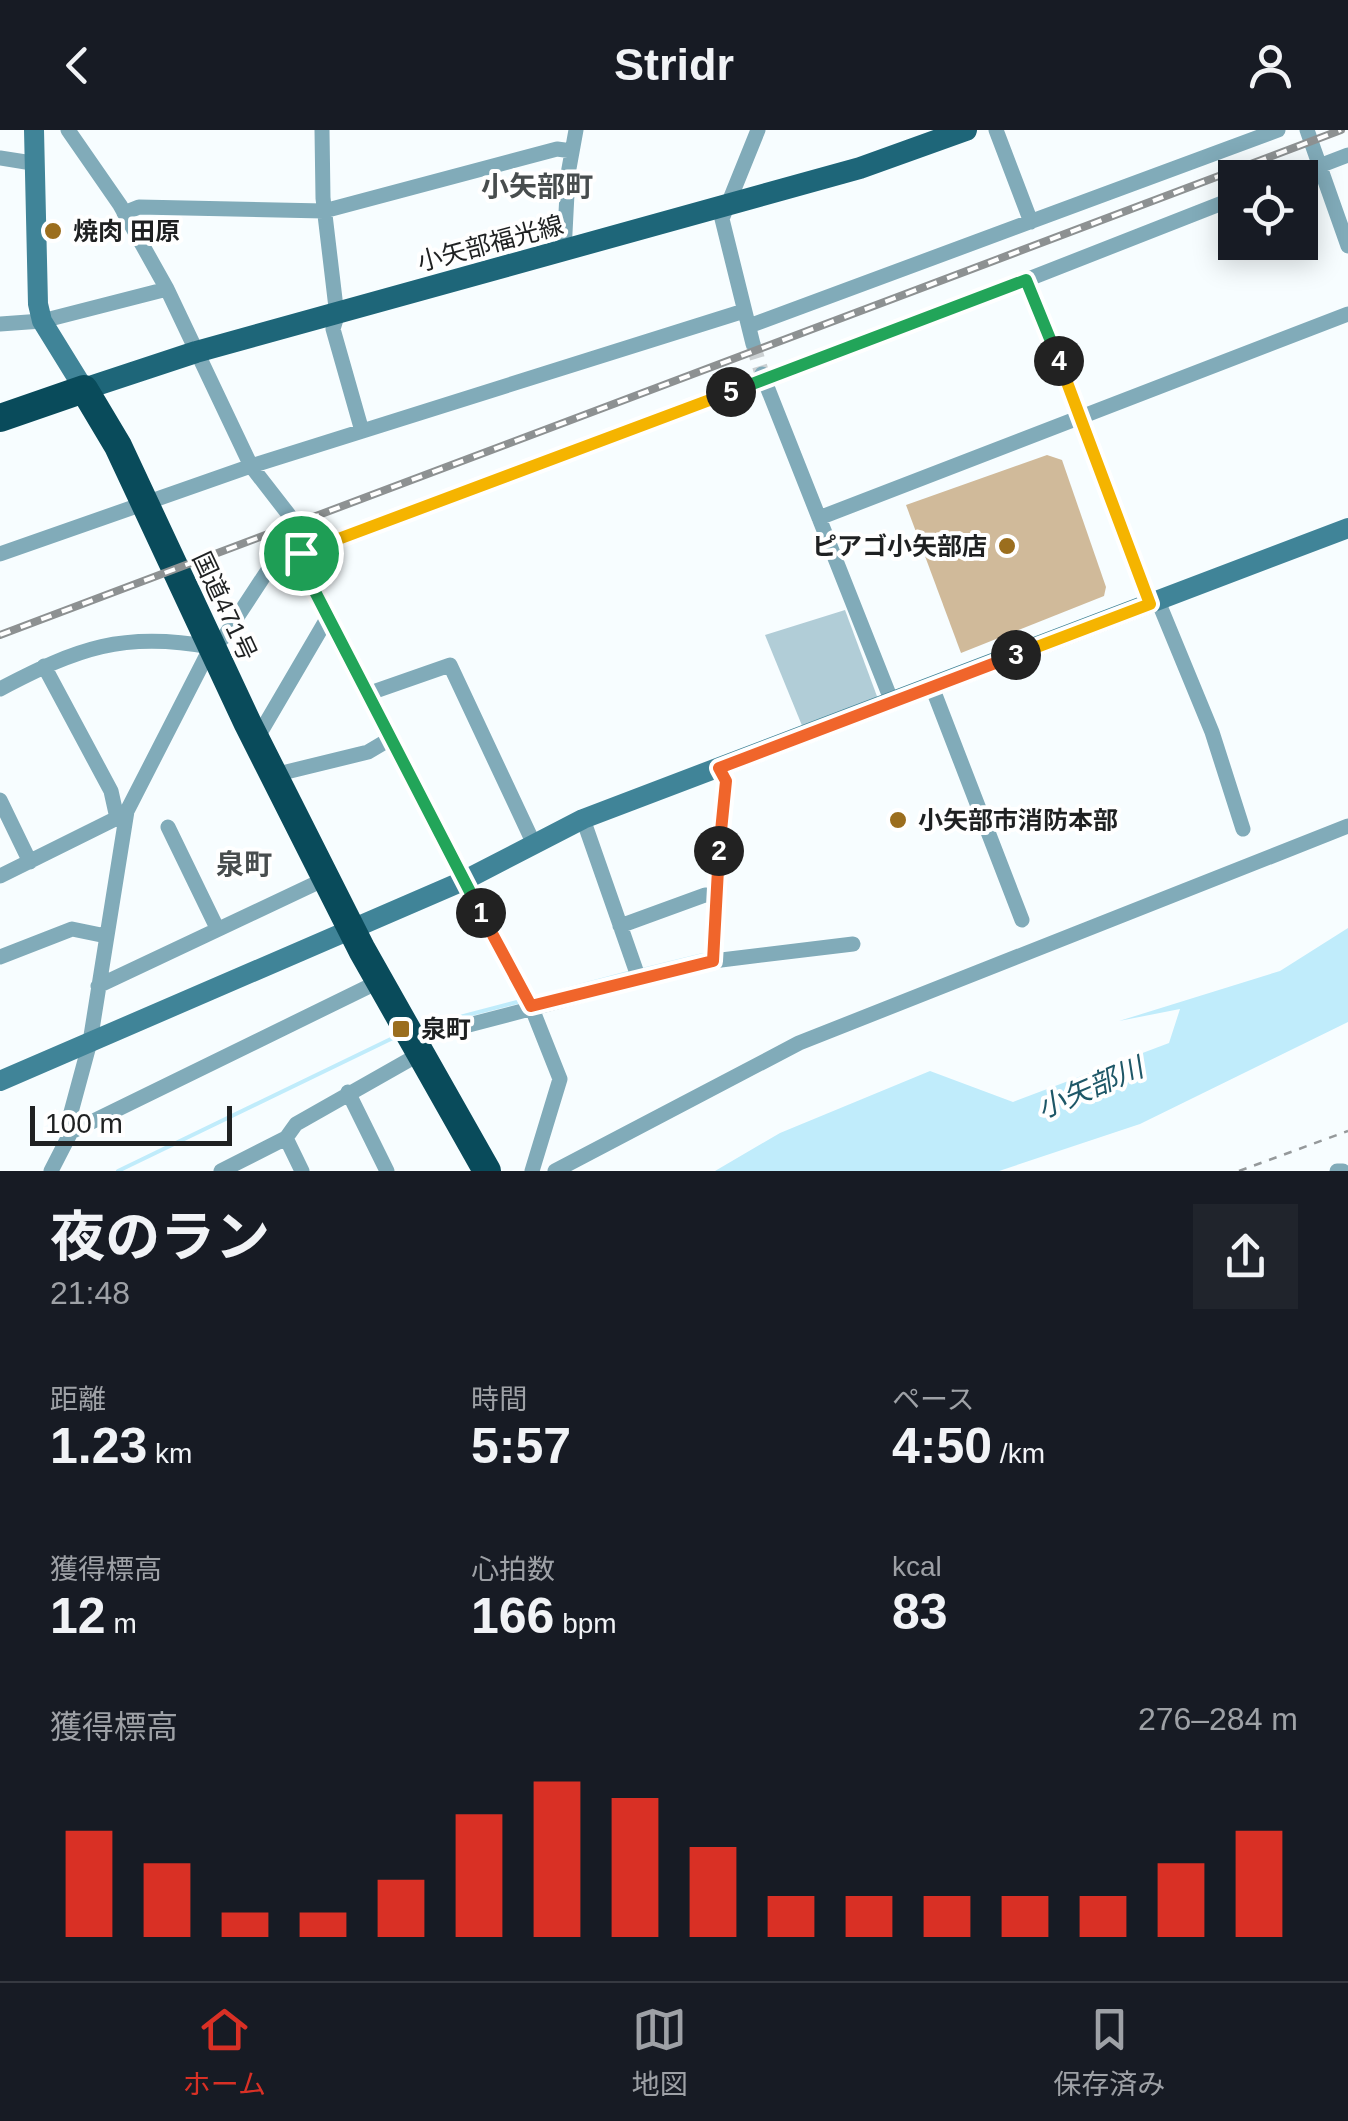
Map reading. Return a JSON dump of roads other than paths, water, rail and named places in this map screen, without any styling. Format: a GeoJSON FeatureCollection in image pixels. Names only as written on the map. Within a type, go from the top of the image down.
{"type":"FeatureCollection","features":[{"type":"Feature","properties":{"kind":"highway"},"geometry":{"type":"LineString","coordinates":[[0,418],[84,389]]}},
{"type":"Feature","properties":{"kind":"highway","name":"国道471号"},"geometry":{"type":"LineString","coordinates":[[84,389],[145,502],[211,647],[326,878],[504,1171]]}},
{"type":"Feature","properties":{"kind":"highway","name":"国道471号"},"geometry":{"type":"LineString","coordinates":[[423,1043],[487,1171]]}},
{"type":"Feature","properties":{"kind":"main road","name":"小矢部福光線"},"geometry":{"type":"LineString","coordinates":[[84,389],[196,352],[860,168],[966,130]]}},
{"type":"Feature","properties":{"kind":"street"},"geometry":{"type":"LineString","coordinates":[[34,130],[32,163],[42,321],[84,389]]}},
{"type":"Feature","properties":{"kind":"street"},"geometry":{"type":"LineString","coordinates":[[68,130],[124,213],[167,289],[251,466],[289,514],[328,617],[531,1006],[560,1080],[532,1171]]}},
{"type":"Feature","properties":{"kind":"street"},"geometry":{"type":"LineString","coordinates":[[322,130],[334,329],[362,430]]}},
{"type":"Feature","properties":{"kind":"street"},"geometry":{"type":"LineString","coordinates":[[564,252],[576,130]]}},
{"type":"Feature","properties":{"kind":"street"},"geometry":{"type":"LineString","coordinates":[[753,344],[722,219],[724,204],[758,130]]}},
{"type":"Feature","properties":{"kind":"street"},"geometry":{"type":"LineString","coordinates":[[996,130],[1031,222]]}},
{"type":"Feature","properties":{"kind":"street"},"geometry":{"type":"LineString","coordinates":[[0,554],[362,430],[747,318],[1031,222],[1278,130]]}},
{"type":"Feature","properties":{"kind":"street"},"geometry":{"type":"LineString","coordinates":[[1307,130],[1348,246]]}},
{"type":"Feature","properties":{"kind":"street"},"geometry":{"type":"LineString","coordinates":[[124,213],[140,207],[324,211],[557,150],[572,150]]}},
{"type":"Feature","properties":{"kind":"street"},"geometry":{"type":"LineString","coordinates":[[1319,166],[1348,155]]}},
{"type":"Feature","properties":{"kind":"street"},"geometry":{"type":"LineString","coordinates":[[0,158],[32,163]]}},
{"type":"Feature","properties":{"kind":"street"},"geometry":{"type":"LineString","coordinates":[[71,1132],[67,1127],[90,1042],[127,811],[211,647],[224,637],[268,570],[301,553],[1218,205]]}},
{"type":"Feature","properties":{"kind":"street"},"geometry":{"type":"LineString","coordinates":[[1026,280],[1154,602],[1212,732],[1242,829]]}},
{"type":"Feature","properties":{"kind":"street"},"geometry":{"type":"LineString","coordinates":[[0,324],[42,321],[167,289]]}},
{"type":"Feature","properties":{"kind":"street"},"geometry":{"type":"LineString","coordinates":[[819,518],[1348,314]]}},
{"type":"Feature","properties":{"kind":"street"},"geometry":{"type":"LineString","coordinates":[[763,376],[892,702]]}},
{"type":"Feature","properties":{"kind":"street"},"geometry":{"type":"LineString","coordinates":[[0,1081],[463,881],[582,819],[1348,528]]}},
{"type":"Feature","properties":{"kind":"street"},"geometry":{"type":"LineString","coordinates":[[256,740],[328,617]]}},
{"type":"Feature","properties":{"kind":"street"},"geometry":{"type":"LineString","coordinates":[[0,688],[44,666],[132,639],[162,638],[211,647]]}},
{"type":"Feature","properties":{"kind":"street"},"geometry":{"type":"LineString","coordinates":[[0,876],[117,818],[110,791],[44,666]]}},
{"type":"Feature","properties":{"kind":"street"},"geometry":{"type":"LineString","coordinates":[[367,694],[450,666],[534,842]]}},
{"type":"Feature","properties":{"kind":"street"},"geometry":{"type":"LineString","coordinates":[[932,687],[1022,920]]}},
{"type":"Feature","properties":{"kind":"street"},"geometry":{"type":"LineString","coordinates":[[274,775],[368,752],[390,739]]}},
{"type":"Feature","properties":{"kind":"street"},"geometry":{"type":"LineString","coordinates":[[713,961],[726,781],[719,768]]}},
{"type":"Feature","properties":{"kind":"street"},"geometry":{"type":"LineString","coordinates":[[0,800],[30,862]]}},
{"type":"Feature","properties":{"kind":"street"},"geometry":{"type":"LineString","coordinates":[[582,819],[639,979]]}},
{"type":"Feature","properties":{"kind":"street"},"geometry":{"type":"LineString","coordinates":[[555,1171],[799,1042],[1348,826]]}},
{"type":"Feature","properties":{"kind":"street"},"geometry":{"type":"LineString","coordinates":[[168,827],[217,928]]}},
{"type":"Feature","properties":{"kind":"street"},"geometry":{"type":"LineString","coordinates":[[98,986],[326,878]]}},
{"type":"Feature","properties":{"kind":"street"},"geometry":{"type":"LineString","coordinates":[[620,926],[705,895],[715,896]]}},
{"type":"Feature","properties":{"kind":"street"},"geometry":{"type":"LineString","coordinates":[[0,936],[4,956],[72,929],[106,936]]}},
{"type":"Feature","properties":{"kind":"street"},"geometry":{"type":"LineString","coordinates":[[221,1171],[286,1138],[296,1124],[423,1043],[531,1006],[713,961],[853,944]]}},
{"type":"Feature","properties":{"kind":"street"},"geometry":{"type":"LineString","coordinates":[[51,1171],[71,1132],[384,979]]}},
{"type":"Feature","properties":{"kind":"street"},"geometry":{"type":"LineString","coordinates":[[348,1092],[387,1171]]}},
{"type":"Feature","properties":{"kind":"street"},"geometry":{"type":"LineString","coordinates":[[286,1138],[302,1171]]}},
{"type":"Feature","properties":{"kind":"water","name":"小矢部川"},"geometry":{"type":"Polygon","coordinates":[[[1348,928],[1348,1022],[1140,1124],[999,1171],[715,1171],[780,1133],[930,1071],[1013,1102],[1169,1043],[1180,1009],[1119,1021],[1280,971],[1348,928]]]}},
{"type":"Feature","properties":{"kind":"waterway"},"geometry":{"type":"LineString","coordinates":[[642,970],[703,955]]}},
{"type":"Feature","properties":{"kind":"waterway"},"geometry":{"type":"LineString","coordinates":[[530,999],[632,972]]}},
{"type":"Feature","properties":{"kind":"waterway"},"geometry":{"type":"LineString","coordinates":[[429,1025],[521,1001]]}},
{"type":"Feature","properties":{"kind":"waterway"},"geometry":{"type":"LineString","coordinates":[[118,1171],[397,1036]]}},
{"type":"Feature","properties":{"kind":"tunnel"},"geometry":{"type":"LineString","coordinates":[[753,344],[762,374]]}},
{"type":"Feature","properties":{"kind":"railway"},"geometry":{"type":"LineString","coordinates":[[0,635],[1341,130]]}},
{"type":"Feature","properties":{"kind":"place","name":"焼肉 田原"},"geometry":{"type":"Point","coordinates":[53,231]}},
{"type":"Feature","properties":{"kind":"place","name":"ピアゴ小矢部店"},"geometry":{"type":"Point","coordinates":[1007,546]}},
{"type":"Feature","properties":{"kind":"place","name":"小矢部市消防本部"},"geometry":{"type":"Point","coordinates":[898,820]}},
{"type":"Feature","properties":{"kind":"place","name":"泉町"},"geometry":{"type":"Point","coordinates":[401,1029]}},
{"type":"Feature","properties":{"kind":"district","name":"小矢部町"},"geometry":{"type":"Point","coordinates":[537,186]}},
{"type":"Feature","properties":{"kind":"district","name":"泉町"},"geometry":{"type":"Point","coordinates":[244,864]}}]}
